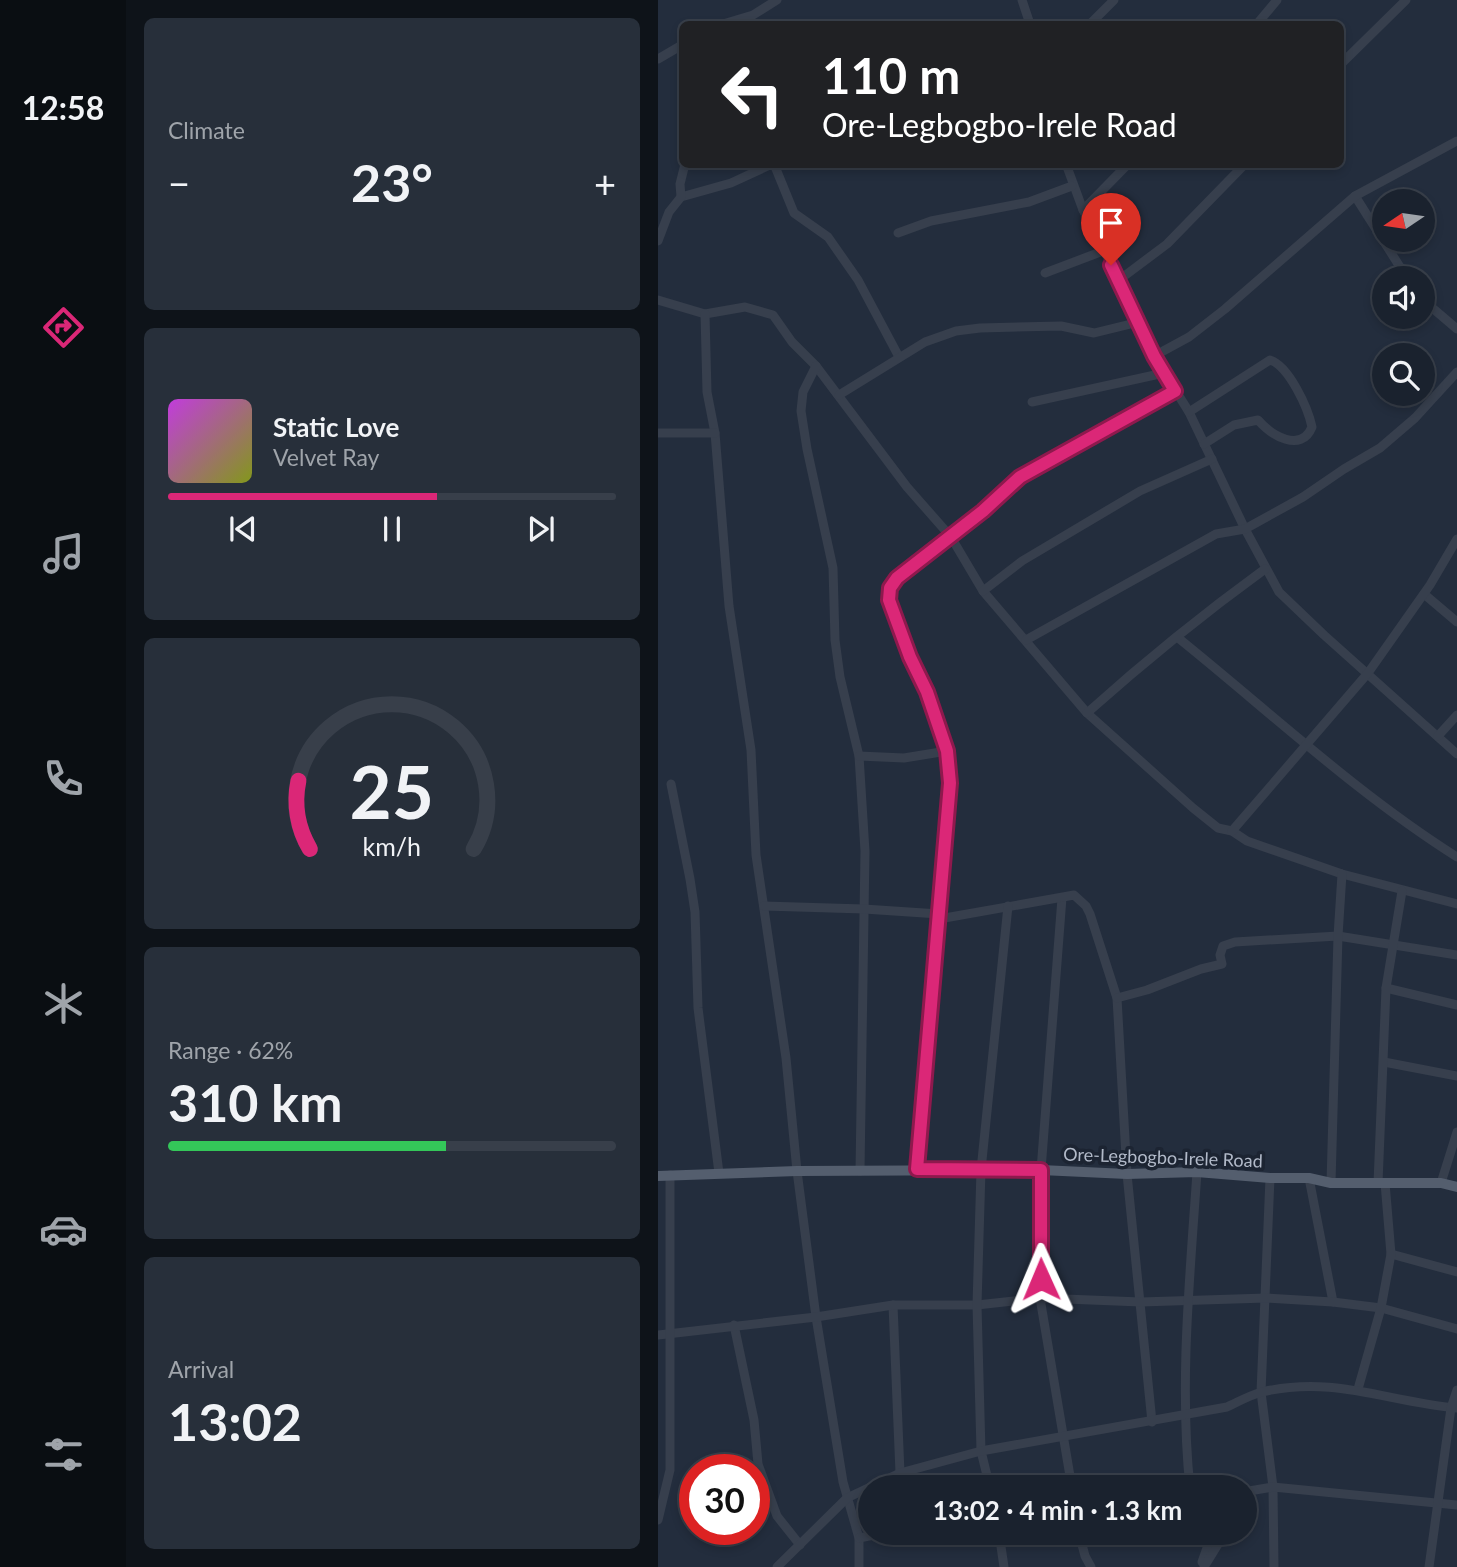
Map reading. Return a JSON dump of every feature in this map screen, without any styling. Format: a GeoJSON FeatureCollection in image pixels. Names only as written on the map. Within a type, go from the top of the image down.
{"type":"FeatureCollection","features":[{"type":"Feature","properties":{"kind":"main road","name":"Ore-Legbogbo-Irele Road"},"geometry":{"type":"LineString","coordinates":[[664,1176],[917,1169],[1127,1174],[1198,1172],[1270,1178],[1309,1178],[1331,1183],[1441,1183],[1457,1187]]}},
{"type":"Feature","properties":{"kind":"street"},"geometry":{"type":"LineString","coordinates":[[733,21],[753,15],[777,0]]}},
{"type":"Feature","properties":{"kind":"street"},"geometry":{"type":"LineString","coordinates":[[1022,0],[1029,21]]}},
{"type":"Feature","properties":{"kind":"street"},"geometry":{"type":"LineString","coordinates":[[1093,21],[1114,0]]}},
{"type":"Feature","properties":{"kind":"street"},"geometry":{"type":"LineString","coordinates":[[1260,21],[1277,0]]}},
{"type":"Feature","properties":{"kind":"street"},"geometry":{"type":"LineString","coordinates":[[1344,61],[1406,0]]}},
{"type":"Feature","properties":{"kind":"street"},"geometry":{"type":"LineString","coordinates":[[658,60],[679,48]]}},
{"type":"Feature","properties":{"kind":"street"},"geometry":{"type":"LineString","coordinates":[[1154,356],[1189,337],[1225,309],[1355,196],[1457,141]]}},
{"type":"Feature","properties":{"kind":"street"},"geometry":{"type":"LineString","coordinates":[[681,197],[680,184],[684,168]]}},
{"type":"Feature","properties":{"kind":"street"},"geometry":{"type":"LineString","coordinates":[[658,242],[661,227],[681,197],[731,183],[764,168]]}},
{"type":"Feature","properties":{"kind":"street"},"geometry":{"type":"LineString","coordinates":[[775,168],[794,213],[828,237],[858,280],[899,357]]}},
{"type":"Feature","properties":{"kind":"street"},"geometry":{"type":"LineString","coordinates":[[1067,168],[1083,210],[1154,356],[1189,412],[1245,529],[1279,592],[1457,754]]}},
{"type":"Feature","properties":{"kind":"street"},"geometry":{"type":"LineString","coordinates":[[1083,210],[1124,168]]}},
{"type":"Feature","properties":{"kind":"street"},"geometry":{"type":"LineString","coordinates":[[1119,280],[1167,244],[1241,168]]}},
{"type":"Feature","properties":{"kind":"street"},"geometry":{"type":"LineString","coordinates":[[898,233],[931,220],[1029,202],[1072,186]]}},
{"type":"Feature","properties":{"kind":"street"},"geometry":{"type":"LineString","coordinates":[[1355,196],[1399,266]]}},
{"type":"Feature","properties":{"kind":"street"},"geometry":{"type":"LineString","coordinates":[[1045,273],[1103,251]]}},
{"type":"Feature","properties":{"kind":"street"},"geometry":{"type":"LineString","coordinates":[[658,300],[705,314],[745,307],[768,313],[780,322],[792,342],[816,366],[907,487],[950,537],[983,591],[1087,713],[1192,808],[1218,828],[1232,831],[1247,841],[1342,874],[1457,904]]}},
{"type":"Feature","properties":{"kind":"street"},"geometry":{"type":"LineString","coordinates":[[1435,310],[1457,329]]}},
{"type":"Feature","properties":{"kind":"street"},"geometry":{"type":"LineString","coordinates":[[705,314],[707,392],[715,433],[729,606],[751,750],[757,855],[786,1058],[816,1317],[847,1498],[858,1535]]}},
{"type":"Feature","properties":{"kind":"street"},"geometry":{"type":"LineString","coordinates":[[839,395],[925,342],[956,331],[1061,326],[1094,333],[1139,322]]}},
{"type":"Feature","properties":{"kind":"street"},"geometry":{"type":"LineString","coordinates":[[1189,412],[1270,360],[1279,365],[1304,400],[1312,427],[1305,438],[1298,441],[1276,436],[1258,420],[1234,425],[1204,444]]}},
{"type":"Feature","properties":{"kind":"street"},"geometry":{"type":"LineString","coordinates":[[816,366],[803,392],[803,430],[833,568],[832,605],[840,677],[859,756],[864,852],[860,1171]]}},
{"type":"Feature","properties":{"kind":"street"},"geometry":{"type":"LineString","coordinates":[[1026,640],[1216,534],[1245,529],[1303,497],[1344,468],[1380,448],[1415,418],[1457,372]]}},
{"type":"Feature","properties":{"kind":"street"},"geometry":{"type":"LineString","coordinates":[[1032,402],[1164,373]]}},
{"type":"Feature","properties":{"kind":"street"},"geometry":{"type":"LineString","coordinates":[[917,1169],[949,803],[947,751],[927,692],[892,610],[889,594],[897,578],[1020,477],[1175,391]]}},
{"type":"Feature","properties":{"kind":"street"},"geometry":{"type":"LineString","coordinates":[[658,433],[715,433]]}},
{"type":"Feature","properties":{"kind":"street"},"geometry":{"type":"LineString","coordinates":[[983,591],[1022,561],[1140,491],[1212,459]]}},
{"type":"Feature","properties":{"kind":"street"},"geometry":{"type":"LineString","coordinates":[[1232,831],[1368,673],[1424,594],[1457,539]]}},
{"type":"Feature","properties":{"kind":"street"},"geometry":{"type":"LineString","coordinates":[[1087,713],[1134,671],[1265,569]]}},
{"type":"Feature","properties":{"kind":"street"},"geometry":{"type":"LineString","coordinates":[[1424,594],[1457,622]]}},
{"type":"Feature","properties":{"kind":"street"},"geometry":{"type":"LineString","coordinates":[[1177,637],[1305,744],[1428,839],[1457,857]]}},
{"type":"Feature","properties":{"kind":"street"},"geometry":{"type":"LineString","coordinates":[[1438,736],[1457,715]]}},
{"type":"Feature","properties":{"kind":"street"},"geometry":{"type":"LineString","coordinates":[[859,756],[904,758],[947,751]]}},
{"type":"Feature","properties":{"kind":"street"},"geometry":{"type":"LineString","coordinates":[[671,784],[695,912],[698,1007],[719,1173]]}},
{"type":"Feature","properties":{"kind":"street"},"geometry":{"type":"LineString","coordinates":[[1331,1183],[1342,874]]}},
{"type":"Feature","properties":{"kind":"street"},"geometry":{"type":"LineString","coordinates":[[1358,1389],[1381,1308],[1391,1254],[1382,1183],[1385,988],[1402,891]]}},
{"type":"Feature","properties":{"kind":"street"},"geometry":{"type":"LineString","coordinates":[[764,906],[864,909],[939,917],[1074,895],[1086,906],[1117,998],[1127,1174],[1152,1422]]}},
{"type":"Feature","properties":{"kind":"street"},"geometry":{"type":"LineString","coordinates":[[1062,898],[1041,1170],[1040,1298],[1070,1475]]}},
{"type":"Feature","properties":{"kind":"street"},"geometry":{"type":"LineString","coordinates":[[987,1475],[981,1451],[977,1305],[981,1170],[1008,906]]}},
{"type":"Feature","properties":{"kind":"street"},"geometry":{"type":"LineString","coordinates":[[1117,998],[1222,964],[1221,951],[1227,944],[1338,936],[1457,955]]}},
{"type":"Feature","properties":{"kind":"street"},"geometry":{"type":"LineString","coordinates":[[1385,988],[1457,1005]]}},
{"type":"Feature","properties":{"kind":"street"},"geometry":{"type":"LineString","coordinates":[[1384,1062],[1457,1076]]}},
{"type":"Feature","properties":{"kind":"street"},"geometry":{"type":"LineString","coordinates":[[1441,1183],[1457,1132]]}},
{"type":"Feature","properties":{"kind":"street"},"geometry":{"type":"LineString","coordinates":[[1189,1475],[1186,1415],[1188,1300],[1198,1172]]}},
{"type":"Feature","properties":{"kind":"street"},"geometry":{"type":"LineString","coordinates":[[658,1520],[670,1469],[670,1332],[664,1176]]}},
{"type":"Feature","properties":{"kind":"street"},"geometry":{"type":"LineString","coordinates":[[1270,1178],[1261,1392],[1273,1487],[1274,1567]]}},
{"type":"Feature","properties":{"kind":"street"},"geometry":{"type":"LineString","coordinates":[[1309,1178],[1333,1302]]}},
{"type":"Feature","properties":{"kind":"street"},"geometry":{"type":"LineString","coordinates":[[1391,1254],[1457,1272]]}},
{"type":"Feature","properties":{"kind":"street"},"geometry":{"type":"LineString","coordinates":[[658,1335],[816,1317],[893,1305],[977,1305],[1040,1298],[1141,1302],[1266,1298],[1333,1302],[1381,1308],[1457,1329]]}},
{"type":"Feature","properties":{"kind":"street"},"geometry":{"type":"LineString","coordinates":[[893,1305],[900,1473]]}},
{"type":"Feature","properties":{"kind":"street"},"geometry":{"type":"LineString","coordinates":[[734,1325],[754,1420],[758,1464],[777,1516],[800,1545]]}},
{"type":"Feature","properties":{"kind":"street"},"geometry":{"type":"LineString","coordinates":[[777,1567],[847,1498],[900,1473],[981,1451],[1152,1422],[1227,1407],[1261,1392],[1309,1386],[1358,1389],[1454,1408]]}},
{"type":"Feature","properties":{"kind":"street"},"geometry":{"type":"LineString","coordinates":[[1429,1567],[1457,1390]]}},
{"type":"Feature","properties":{"kind":"street"},"geometry":{"type":"LineString","coordinates":[[658,1426],[670,1427]]}},
{"type":"Feature","properties":{"kind":"street"},"geometry":{"type":"LineString","coordinates":[[1257,1491],[1273,1487],[1457,1505]]}},
{"type":"Feature","properties":{"kind":"street"},"geometry":{"type":"LineString","coordinates":[[859,1545],[859,1567]]}},
{"type":"Feature","properties":{"kind":"street"},"geometry":{"type":"LineString","coordinates":[[1001,1545],[1004,1567]]}},
{"type":"Feature","properties":{"kind":"street"},"geometry":{"type":"LineString","coordinates":[[1082,1545],[1091,1567]]}},
{"type":"Feature","properties":{"kind":"street"},"geometry":{"type":"LineString","coordinates":[[1202,1567],[1206,1545]]}},
{"type":"Feature","properties":{"kind":"street"},"geometry":{"type":"LineString","coordinates":[[1202,1567],[1217,1545]]}},
{"type":"Feature","properties":{"kind":"route"},"geometry":{"type":"LineString","coordinates":[[1041,1279],[1041,1170],[917,1169],[950,783],[947,751],[927,692],[892,610],[889,594],[897,578],[983,511],[1020,477],[1175,391],[1154,356],[1111,265]]}}]}
